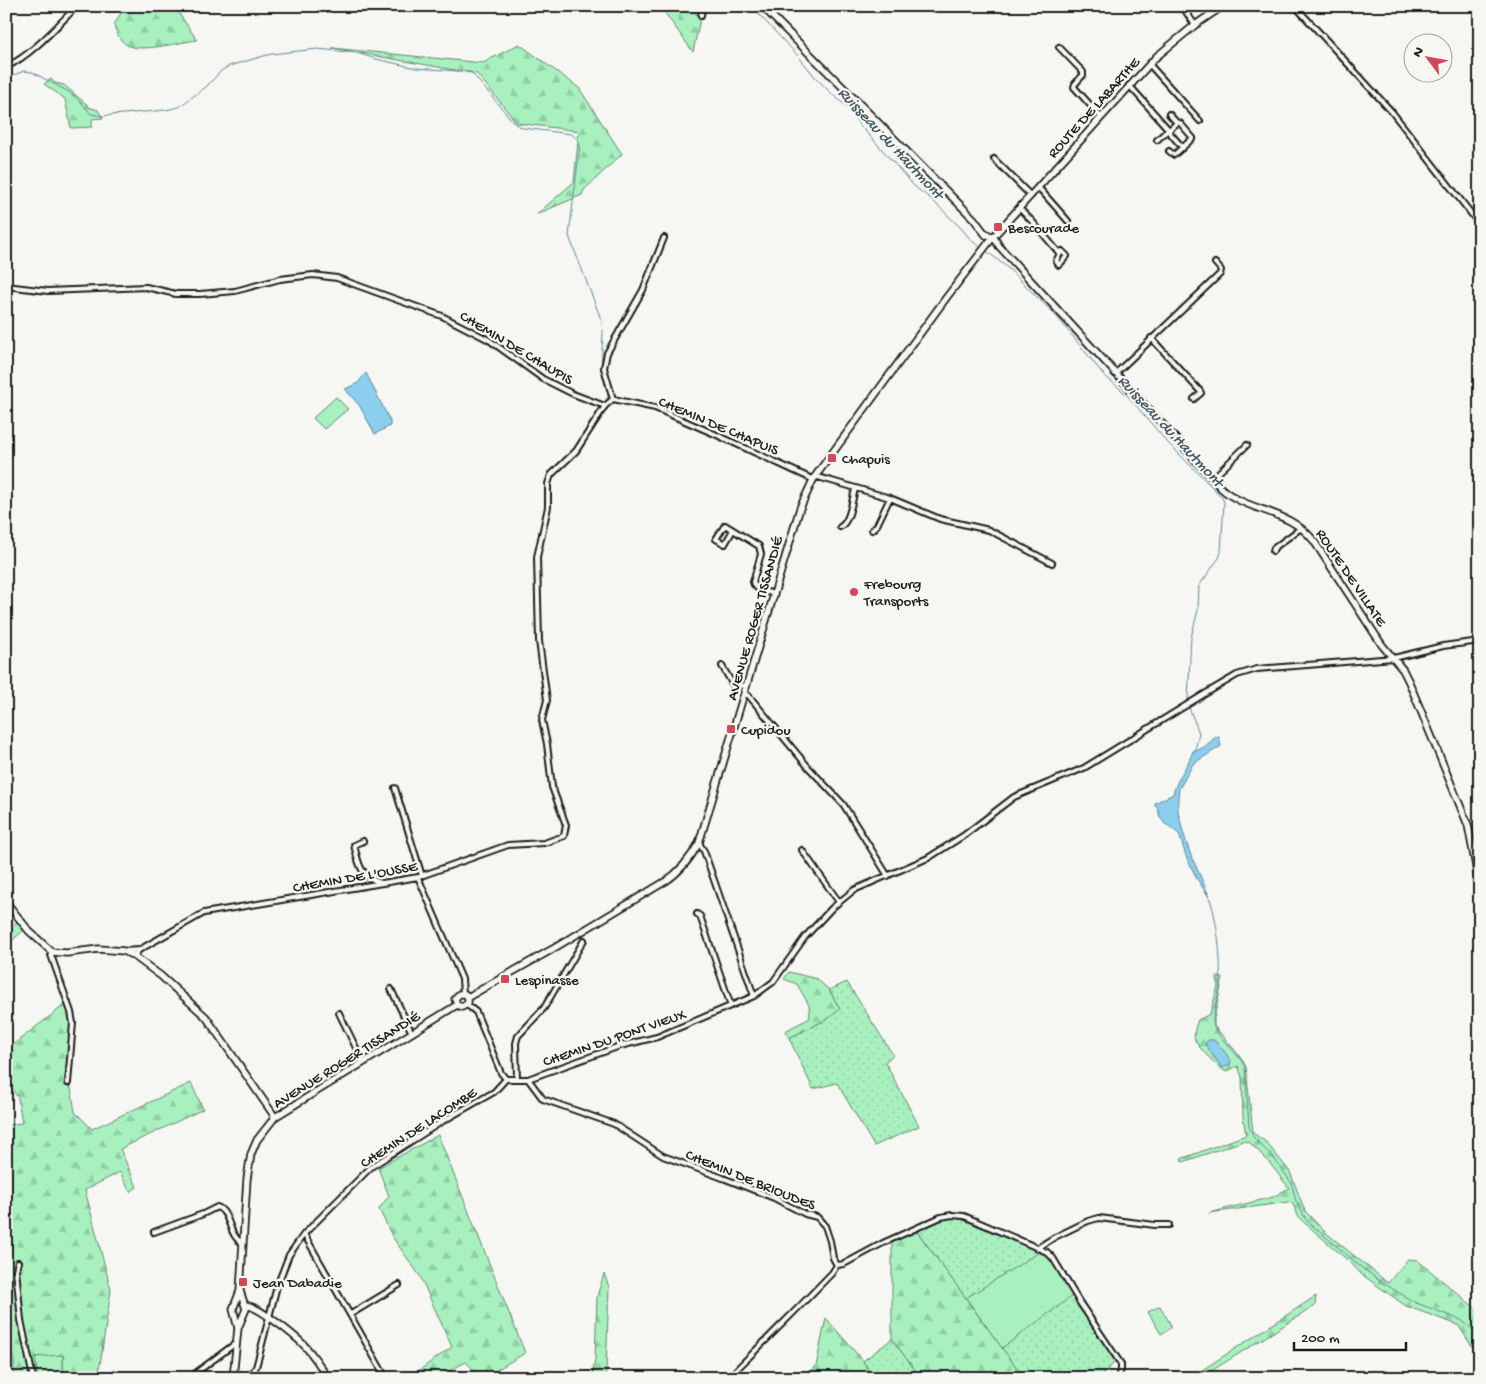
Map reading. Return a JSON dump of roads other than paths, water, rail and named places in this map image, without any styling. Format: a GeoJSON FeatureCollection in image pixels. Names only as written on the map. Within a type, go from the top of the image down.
{"type":"FeatureCollection","features":[{"type":"Feature","properties":{"kind":"main road"},"geometry":{"type":"LineString","coordinates":[[762,6],[992,239]]}},
{"type":"Feature","properties":{"kind":"main road","name":"ROUTE DE LABARTHE"},"geometry":{"type":"LineString","coordinates":[[992,239],[1149,64],[1194,25],[1223,6]]}},
{"type":"Feature","properties":{"kind":"main road","name":"ROUTE DE VILLATE"},"geometry":{"type":"LineString","coordinates":[[992,239],[1212,479],[1233,497],[1287,519],[1301,528],[1309,535],[1325,556],[1382,645],[1403,670],[1409,682],[1468,825],[1480,888]]}},
{"type":"Feature","properties":{"kind":"main road","name":"AVENUE ROGER TISSANDIÉ"},"geometry":{"type":"LineString","coordinates":[[465,996],[551,950],[676,875],[688,861],[699,843],[800,508],[814,478],[946,298],[992,239]]}},
{"type":"Feature","properties":{"kind":"main road"},"geometry":{"type":"LineString","coordinates":[[6,902],[29,931],[52,952],[68,953],[99,949],[122,951],[134,956],[161,976],[206,1017],[275,1117]]}},
{"type":"Feature","properties":{"kind":"main road"},"geometry":{"type":"LineString","coordinates":[[465,996],[467,1005],[462,1007],[456,1005],[456,997],[465,996]]}},
{"type":"Feature","properties":{"kind":"main road","name":"AVENUE ROGER TISSANDIÉ"},"geometry":{"type":"LineString","coordinates":[[236,1303],[240,1291],[246,1179],[251,1154],[257,1140],[275,1117],[456,1005]]}},
{"type":"Feature","properties":{"kind":"main road","name":"AVENUE ROGER TISSANDIÉ"},"geometry":{"type":"LineString","coordinates":[[240,1291],[245,1308]]}},
{"type":"Feature","properties":{"kind":"main road"},"geometry":{"type":"LineString","coordinates":[[238,1328],[233,1306],[240,1302],[245,1308]]}},
{"type":"Feature","properties":{"kind":"main road"},"geometry":{"type":"LineString","coordinates":[[235,1313],[239,1315],[245,1308],[252,1306],[259,1310],[303,1344],[320,1365],[327,1378]]}},
{"type":"Feature","properties":{"kind":"main road"},"geometry":{"type":"LineString","coordinates":[[233,1378],[238,1328],[245,1308]]}},
{"type":"Feature","properties":{"kind":"street"},"geometry":{"type":"LineString","coordinates":[[6,67],[36,45],[77,6]]}},
{"type":"Feature","properties":{"kind":"street"},"geometry":{"type":"LineString","coordinates":[[701,16],[702,6]]}},
{"type":"Feature","properties":{"kind":"street"},"geometry":{"type":"LineString","coordinates":[[1182,6],[1194,25]]}},
{"type":"Feature","properties":{"kind":"street"},"geometry":{"type":"LineString","coordinates":[[1295,6],[1392,112],[1480,225]]}},
{"type":"Feature","properties":{"kind":"street"},"geometry":{"type":"LineString","coordinates":[[1059,47],[1083,72],[1083,75],[1074,84],[1074,87],[1101,117]]}},
{"type":"Feature","properties":{"kind":"street"},"geometry":{"type":"LineString","coordinates":[[1149,64],[1200,121]]}},
{"type":"Feature","properties":{"kind":"street"},"geometry":{"type":"LineString","coordinates":[[1129,86],[1183,148]]}},
{"type":"Feature","properties":{"kind":"street"},"geometry":{"type":"LineString","coordinates":[[1169,114],[1193,137],[1174,155],[1169,151]]}},
{"type":"Feature","properties":{"kind":"street"},"geometry":{"type":"LineString","coordinates":[[1157,140],[1176,122]]}},
{"type":"Feature","properties":{"kind":"street"},"geometry":{"type":"LineString","coordinates":[[994,159],[1031,196]]}},
{"type":"Feature","properties":{"kind":"street"},"geometry":{"type":"LineString","coordinates":[[1038,187],[1068,221]]}},
{"type":"Feature","properties":{"kind":"street"},"geometry":{"type":"LineString","coordinates":[[1020,208],[1059,253]]}},
{"type":"Feature","properties":{"kind":"street"},"geometry":{"type":"LineString","coordinates":[[613,399],[605,375],[605,357],[643,290],[664,238]]}},
{"type":"Feature","properties":{"kind":"street"},"geometry":{"type":"LineString","coordinates":[[1114,374],[1220,274],[1221,270],[1215,262]]}},
{"type":"Feature","properties":{"kind":"street","name":"CHEMIN DE CHAUPIS"},"geometry":{"type":"LineString","coordinates":[[6,286],[48,291],[146,288],[176,294],[200,294],[235,291],[280,279],[313,275],[327,276],[344,280],[442,316],[489,340],[543,379],[573,394],[605,406]]}},
{"type":"Feature","properties":{"kind":"street"},"geometry":{"type":"LineString","coordinates":[[1151,338],[1200,391],[1201,393],[1194,399]]}},
{"type":"Feature","properties":{"kind":"street","name":"CHEMIN DE L'OUSSE"},"geometry":{"type":"LineString","coordinates":[[134,956],[139,950],[204,914],[420,877],[508,845],[544,843],[564,836],[566,825],[552,787],[542,720],[547,700],[539,641],[537,557],[548,507],[548,484],[551,475],[576,451],[605,406],[613,399]]}},
{"type":"Feature","properties":{"kind":"street","name":"CHEMIN DE CHAPUIS"},"geometry":{"type":"LineString","coordinates":[[613,399],[655,408],[814,478],[818,477],[890,498],[940,519],[988,530],[1052,563]]}},
{"type":"Feature","properties":{"kind":"street"},"geometry":{"type":"LineString","coordinates":[[1212,479],[1247,445]]}},
{"type":"Feature","properties":{"kind":"street"},"geometry":{"type":"LineString","coordinates":[[840,527],[844,525],[847,518],[855,489]]}},
{"type":"Feature","properties":{"kind":"street"},"geometry":{"type":"LineString","coordinates":[[872,530],[877,525],[890,498]]}},
{"type":"Feature","properties":{"kind":"street"},"geometry":{"type":"LineString","coordinates":[[733,530],[725,544],[716,539],[725,525],[759,546],[761,554],[753,582],[754,586],[756,589],[774,594]]}},
{"type":"Feature","properties":{"kind":"street"},"geometry":{"type":"LineString","coordinates":[[1273,551],[1274,548],[1301,528]]}},
{"type":"Feature","properties":{"kind":"street"},"geometry":{"type":"LineString","coordinates":[[1394,658],[1443,646],[1480,641]]}},
{"type":"Feature","properties":{"kind":"street","name":"CHEMIN DU PONT VIEUX"},"geometry":{"type":"LineString","coordinates":[[528,1079],[620,1046],[657,1037],[754,996],[773,982],[805,937],[839,902],[854,890],[928,858],[963,836],[1014,797],[1084,768],[1237,675],[1257,668],[1394,658]]}},
{"type":"Feature","properties":{"kind":"street"},"geometry":{"type":"LineString","coordinates":[[722,666],[733,685],[747,685]]}},
{"type":"Feature","properties":{"kind":"street"},"geometry":{"type":"LineString","coordinates":[[745,694],[749,696],[809,768],[843,804],[888,876]]}},
{"type":"Feature","properties":{"kind":"street"},"geometry":{"type":"LineString","coordinates":[[395,788],[420,877],[459,972],[465,996]]}},
{"type":"Feature","properties":{"kind":"street"},"geometry":{"type":"LineString","coordinates":[[363,841],[354,845],[361,869],[368,878],[381,883]]}},
{"type":"Feature","properties":{"kind":"street"},"geometry":{"type":"LineString","coordinates":[[699,843],[704,851],[754,996]]}},
{"type":"Feature","properties":{"kind":"street"},"geometry":{"type":"LineString","coordinates":[[802,850],[839,902]]}},
{"type":"Feature","properties":{"kind":"street"},"geometry":{"type":"LineString","coordinates":[[696,914],[700,916],[731,1006]]}},
{"type":"Feature","properties":{"kind":"street"},"geometry":{"type":"LineString","coordinates":[[517,1079],[516,1043],[518,1036],[544,1008],[584,940]]}},
{"type":"Feature","properties":{"kind":"street","name":"CHEMIN DE L'OUSSE"},"geometry":{"type":"LineString","coordinates":[[122,951],[139,950]]}},
{"type":"Feature","properties":{"kind":"street"},"geometry":{"type":"LineString","coordinates":[[52,952],[51,955],[73,1023],[68,1083]]}},
{"type":"Feature","properties":{"kind":"street"},"geometry":{"type":"LineString","coordinates":[[391,989],[412,1033]]}},
{"type":"Feature","properties":{"kind":"street"},"geometry":{"type":"LineString","coordinates":[[467,1005],[476,1012],[501,1073],[506,1079],[528,1079]]}},
{"type":"Feature","properties":{"kind":"street"},"geometry":{"type":"LineString","coordinates":[[339,1013],[363,1062]]}},
{"type":"Feature","properties":{"kind":"street","name":"CHEMIN DE LACOMBE"},"geometry":{"type":"LineString","coordinates":[[249,1378],[256,1367],[277,1286],[289,1255],[304,1234],[372,1167],[443,1121],[494,1092],[506,1079]]}},
{"type":"Feature","properties":{"kind":"street","name":"CHEMIN DE BRIOUDES"},"geometry":{"type":"LineString","coordinates":[[528,1079],[543,1099],[614,1124],[663,1156],[774,1198],[805,1214],[817,1217],[825,1226],[833,1258],[837,1264]]}},
{"type":"Feature","properties":{"kind":"street"},"geometry":{"type":"LineString","coordinates":[[154,1232],[217,1207],[223,1211],[236,1238],[243,1243]]}},
{"type":"Feature","properties":{"kind":"street"},"geometry":{"type":"LineString","coordinates":[[728,1378],[832,1273],[837,1264],[844,1264],[930,1221],[952,1215],[964,1216],[1039,1247],[1053,1258],[1120,1364],[1121,1370],[1117,1378]]}},
{"type":"Feature","properties":{"kind":"street"},"geometry":{"type":"LineString","coordinates":[[1039,1247],[1054,1237],[1088,1221],[1100,1218],[1169,1225]]}},
{"type":"Feature","properties":{"kind":"street"},"geometry":{"type":"LineString","coordinates":[[304,1234],[386,1378]]}},
{"type":"Feature","properties":{"kind":"street"},"geometry":{"type":"LineString","coordinates":[[18,1262],[16,1270],[22,1320],[33,1378]]}},
{"type":"Feature","properties":{"kind":"street"},"geometry":{"type":"LineString","coordinates":[[350,1314],[398,1285]]}},
{"type":"Feature","properties":{"kind":"street"},"geometry":{"type":"LineString","coordinates":[[189,1378],[236,1343]]}},
{"type":"Feature","properties":{"kind":"water"},"geometry":{"type":"Polygon","coordinates":[[[366,373],[390,421],[390,426],[375,434],[359,405],[345,389],[358,383],[366,373]]]}},
{"type":"Feature","properties":{"kind":"water"},"geometry":{"type":"Polygon","coordinates":[[[1216,737],[1219,737],[1221,746],[1193,764],[1179,789],[1178,797],[1178,811],[1183,832],[1190,853],[1211,900],[1197,879],[1186,856],[1179,834],[1165,824],[1160,817],[1155,803],[1173,794],[1193,751],[1203,748],[1216,737]]]}},
{"type":"Feature","properties":{"kind":"water"},"geometry":{"type":"Polygon","coordinates":[[[1209,1040],[1214,1040],[1224,1051],[1231,1061],[1230,1065],[1222,1068],[1205,1043],[1209,1040]]]}},
{"type":"Feature","properties":{"kind":"water"},"geometry":{"type":"Polygon","coordinates":[[[6,1314],[14,1364],[13,1378],[6,1378],[6,1314]]]}},
{"type":"Feature","properties":{"kind":"waterway","name":"Ruisseau du Hautmont"},"geometry":{"type":"LineString","coordinates":[[751,6],[816,78],[851,110],[859,125],[915,187],[931,199],[979,246]]}},
{"type":"Feature","properties":{"kind":"waterway"},"geometry":{"type":"LineString","coordinates":[[6,78],[24,71],[32,72],[69,92],[91,114],[102,116],[179,107],[207,86],[221,71],[229,66],[271,54],[318,49],[357,53],[416,68],[471,72],[515,124],[523,128],[571,134],[580,145],[569,236],[602,322],[601,370],[608,396],[604,404]]}},
{"type":"Feature","properties":{"kind":"waterway","name":"Ruisseau du Hautmont"},"geometry":{"type":"LineString","coordinates":[[988,252],[1009,269],[1058,318],[1103,374],[1127,395],[1167,442],[1224,501],[1221,552],[1219,558],[1199,586],[1198,610],[1191,637],[1188,701]]}},
{"type":"Feature","properties":{"kind":"waterway","name":"Ruisseau du Hautmont"},"geometry":{"type":"LineString","coordinates":[[1188,705],[1199,733],[1195,751]]}},
{"type":"Feature","properties":{"kind":"waterway","name":"Ruisseau du Hautmont"},"geometry":{"type":"LineString","coordinates":[[1206,890],[1216,923],[1220,964],[1220,985],[1213,1023],[1216,1031],[1245,1067],[1249,1127],[1254,1138],[1273,1157],[1291,1182],[1296,1201],[1307,1221],[1380,1281],[1414,1302],[1461,1320],[1480,1335]]}},
{"type":"Feature","properties":{"kind":"place","name":"Bescourade"},"geometry":{"type":"Point","coordinates":[998,227]}},
{"type":"Feature","properties":{"kind":"place","name":"Chapuis"},"geometry":{"type":"Point","coordinates":[832,458]}},
{"type":"Feature","properties":{"kind":"place","name":"Frebourg Transports"},"geometry":{"type":"Point","coordinates":[854,592]}},
{"type":"Feature","properties":{"kind":"place","name":"Cupidou"},"geometry":{"type":"Point","coordinates":[731,729]}},
{"type":"Feature","properties":{"kind":"place","name":"Lespinasse"},"geometry":{"type":"Point","coordinates":[505,979]}},
{"type":"Feature","properties":{"kind":"place","name":"Jean Dabadie"},"geometry":{"type":"Point","coordinates":[243,1282]}}]}
